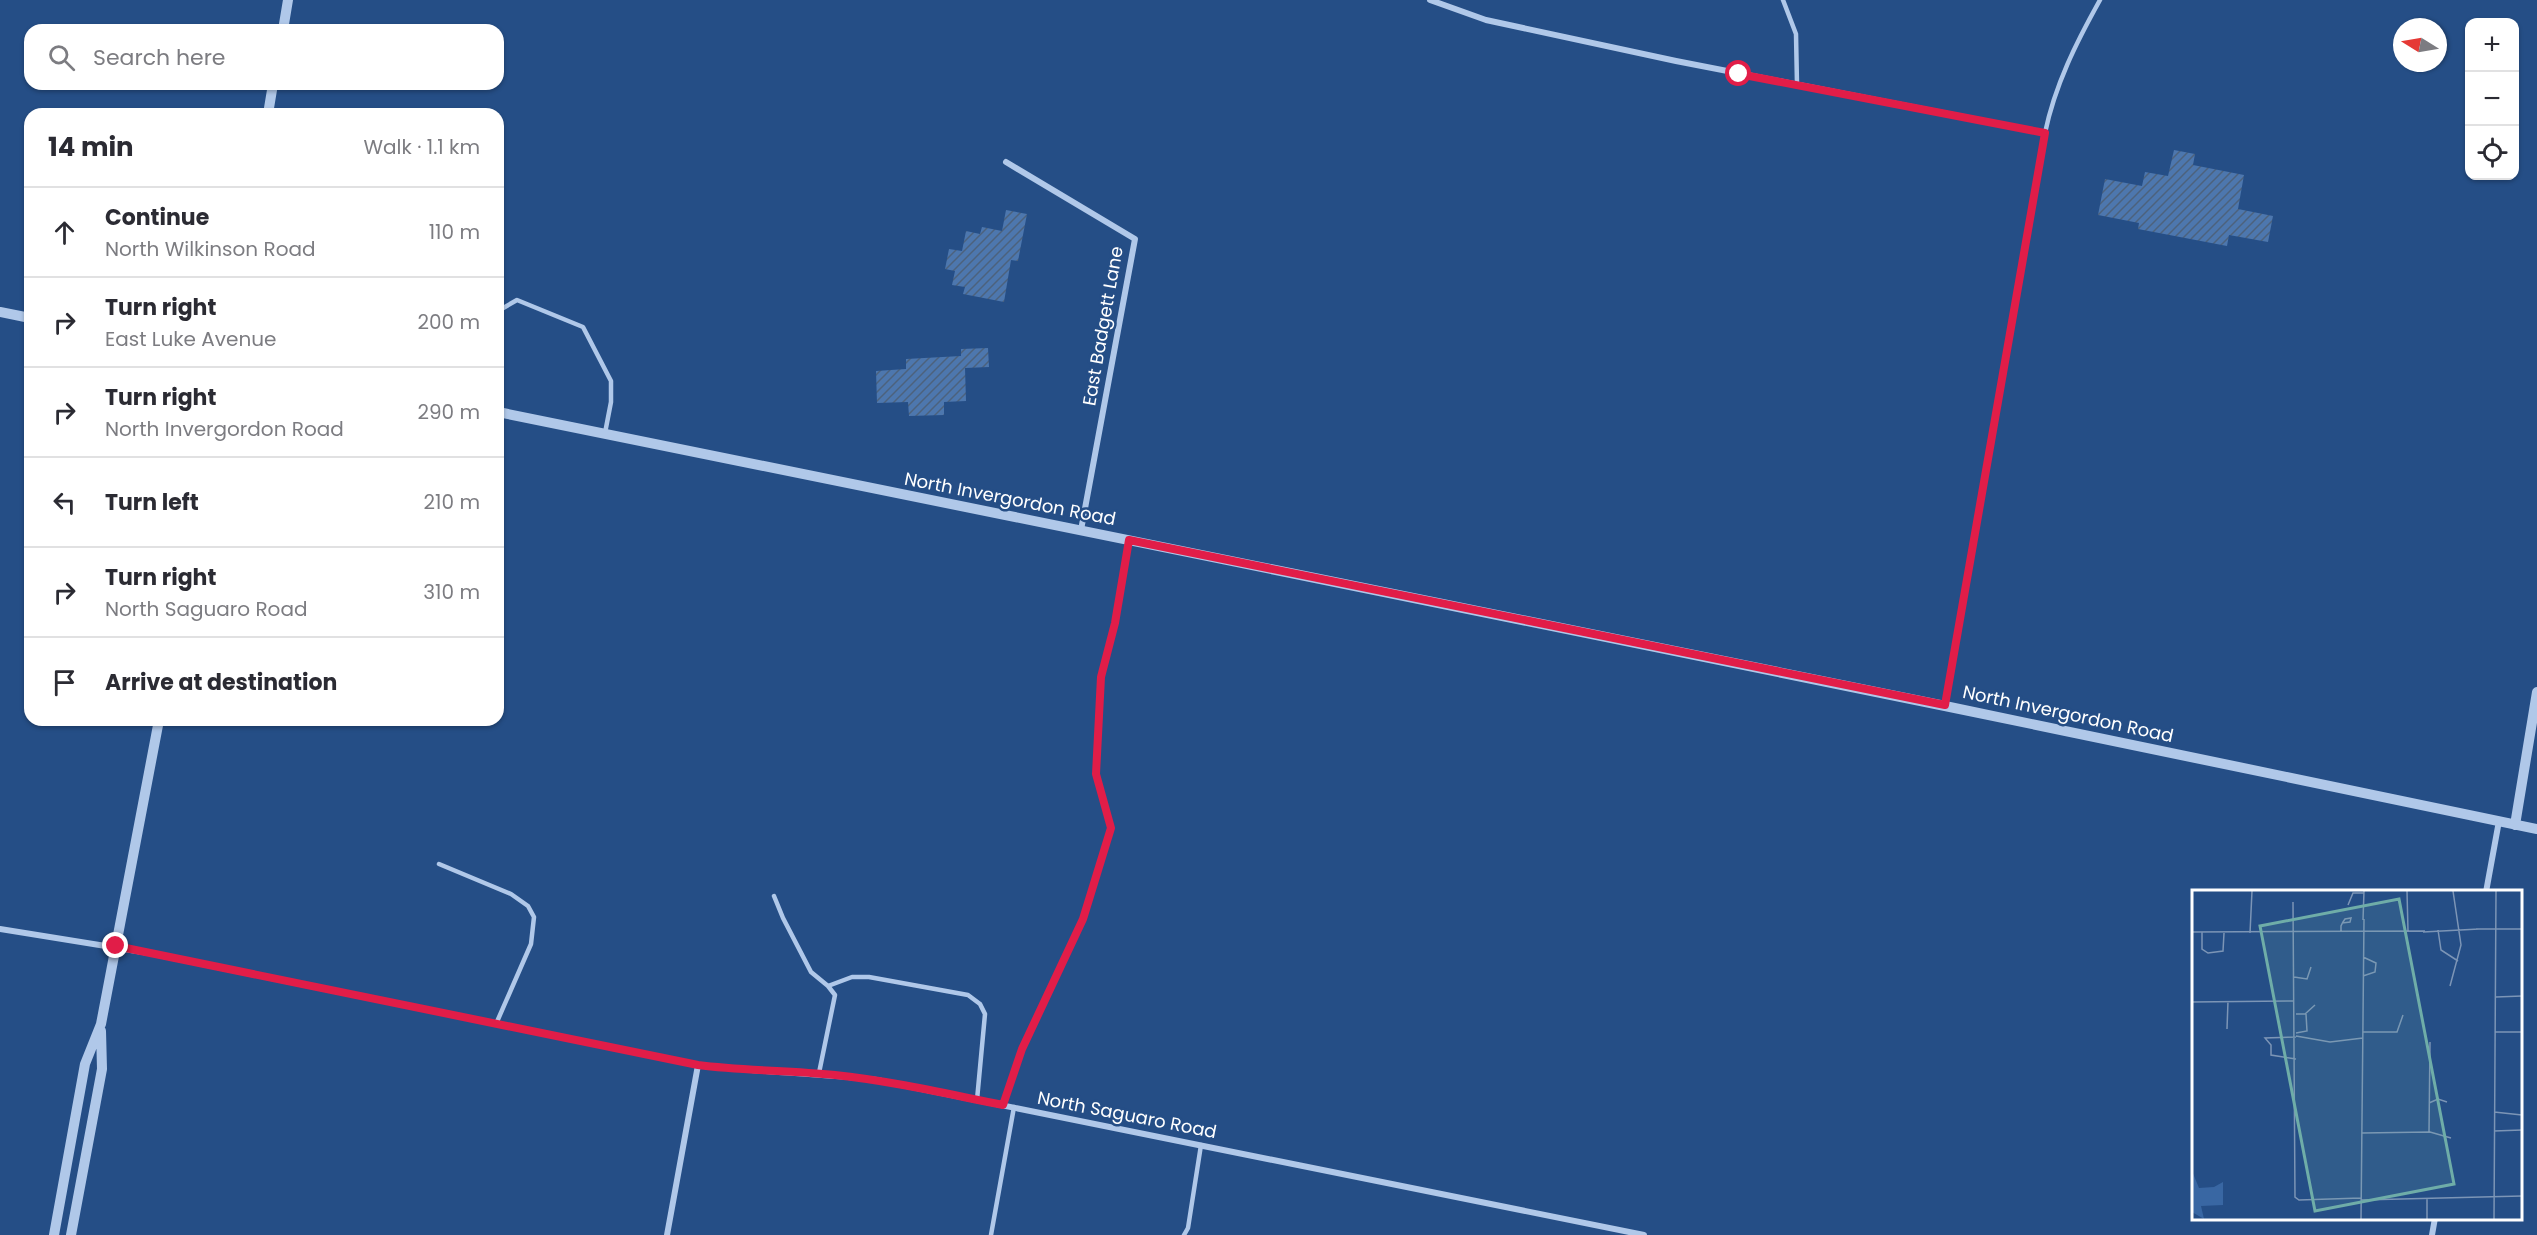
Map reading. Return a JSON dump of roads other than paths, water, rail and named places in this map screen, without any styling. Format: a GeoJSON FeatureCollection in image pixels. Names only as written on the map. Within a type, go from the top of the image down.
{"type":"FeatureCollection","features":[{"type":"Feature","properties":{"kind":"street"},"geometry":{"type":"LineString","coordinates":[[284,24],[288,0]]}},
{"type":"Feature","properties":{"kind":"street"},"geometry":{"type":"LineString","coordinates":[[1430,0],[1486,20],[1676,61],[2045,133],[1945,705]]}},
{"type":"Feature","properties":{"kind":"street"},"geometry":{"type":"LineString","coordinates":[[269,108],[272,90]]}},
{"type":"Feature","properties":{"kind":"street","name":"East Badgett Lane"},"geometry":{"type":"LineString","coordinates":[[1006,162],[1135,239],[1081,530]]}},
{"type":"Feature","properties":{"kind":"street"},"geometry":{"type":"LineString","coordinates":[[0,312],[24,317]]}},
{"type":"Feature","properties":{"kind":"street","name":"North Invergordon Road"},"geometry":{"type":"LineString","coordinates":[[504,413],[1945,705],[2537,830]]}},
{"type":"Feature","properties":{"kind":"street"},"geometry":{"type":"LineString","coordinates":[[2515,825],[2537,692]]}},
{"type":"Feature","properties":{"kind":"street"},"geometry":{"type":"LineString","coordinates":[[54,1235],[85,1064],[101,1024],[158,726]]}},
{"type":"Feature","properties":{"kind":"street"},"geometry":{"type":"LineString","coordinates":[[2486,890],[2499,821]]}},
{"type":"Feature","properties":{"kind":"street","name":"North Saguaro Road"},"geometry":{"type":"LineString","coordinates":[[0,929],[116,946],[698,1065],[733,1070],[819,1073],[878,1080],[1644,1235]]}},
{"type":"Feature","properties":{"kind":"street"},"geometry":{"type":"LineString","coordinates":[[71,1235],[102,1069],[101,1024]]}},
{"type":"Feature","properties":{"kind":"street"},"geometry":{"type":"LineString","coordinates":[[667,1235],[698,1065]]}},
{"type":"Feature","properties":{"kind":"street"},"geometry":{"type":"LineString","coordinates":[[2432,1235],[2435,1220]]}},
{"type":"Feature","properties":{"kind":"lane"},"geometry":{"type":"LineString","coordinates":[[1783,0],[1796,34],[1797,85]]}},
{"type":"Feature","properties":{"kind":"lane"},"geometry":{"type":"LineString","coordinates":[[2045,133],[2061,75],[2100,0]]}},
{"type":"Feature","properties":{"kind":"lane"},"geometry":{"type":"LineString","coordinates":[[504,308],[517,300],[583,327],[611,381],[611,402],[605,433]]}},
{"type":"Feature","properties":{"kind":"lane"},"geometry":{"type":"LineString","coordinates":[[1003,1105],[1022,1049],[1083,919],[1111,828],[1096,774],[1101,677],[1115,623],[1129,540]]}},
{"type":"Feature","properties":{"kind":"lane"},"geometry":{"type":"LineString","coordinates":[[439,864],[511,894],[528,906],[534,917],[531,944],[496,1024]]}},
{"type":"Feature","properties":{"kind":"lane"},"geometry":{"type":"LineString","coordinates":[[774,896],[811,972],[828,986],[834,995],[819,1073]]}},
{"type":"Feature","properties":{"kind":"lane"},"geometry":{"type":"LineString","coordinates":[[828,986],[852,977],[869,977],[968,995],[980,1004],[985,1014],[977,1100]]}},
{"type":"Feature","properties":{"kind":"lane"},"geometry":{"type":"LineString","coordinates":[[991,1235],[1014,1107]]}},
{"type":"Feature","properties":{"kind":"lane"},"geometry":{"type":"LineString","coordinates":[[1184,1235],[1188,1228],[1201,1145]]}}]}
